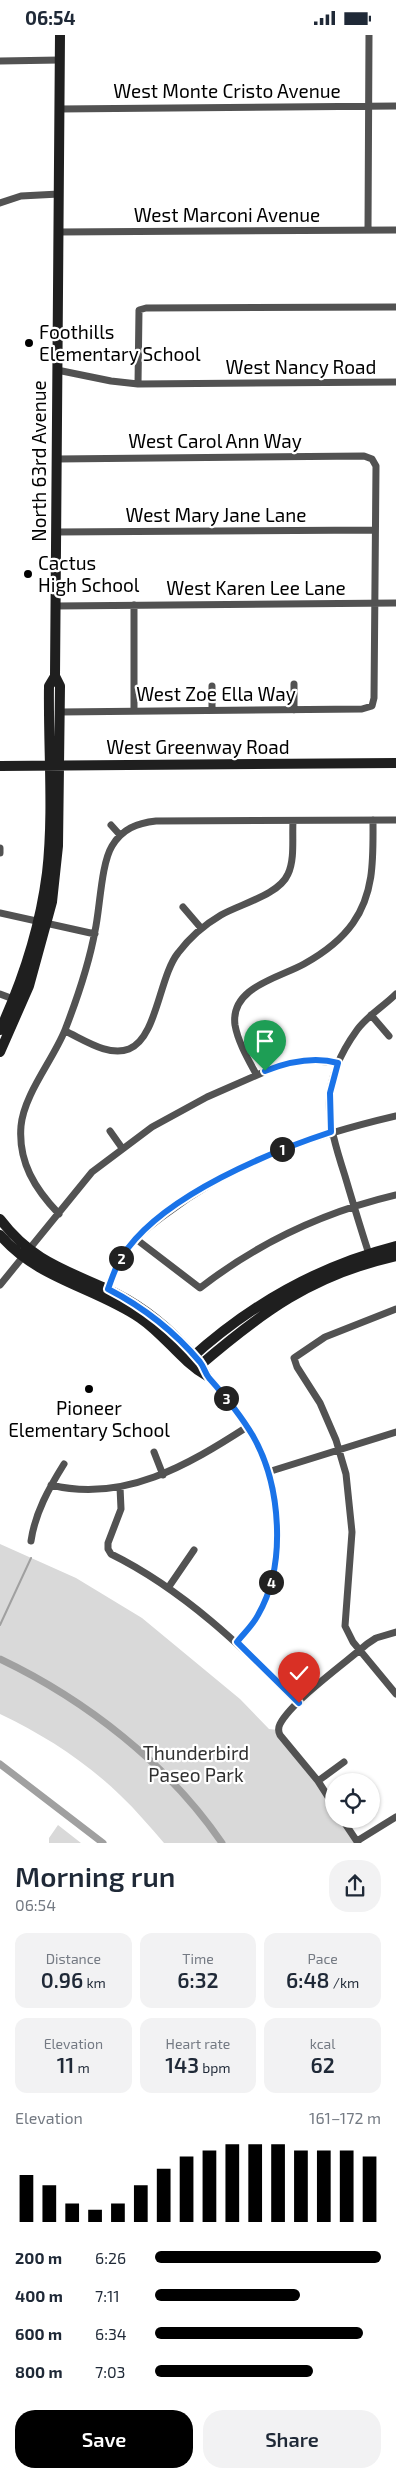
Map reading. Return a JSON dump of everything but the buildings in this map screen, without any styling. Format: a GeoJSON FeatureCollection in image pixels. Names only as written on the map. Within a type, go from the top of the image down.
{"type":"FeatureCollection","features":[{"type":"Feature","properties":{"kind":"street","name":"North 63rd Avenue"},"geometry":{"type":"LineString","coordinates":[[54,765],[50,686],[55,676],[60,35]]}},
{"type":"Feature","properties":{"kind":"street"},"geometry":{"type":"LineString","coordinates":[[368,230],[369,35]]}},
{"type":"Feature","properties":{"kind":"street"},"geometry":{"type":"LineString","coordinates":[[0,61],[60,60]]}},
{"type":"Feature","properties":{"kind":"street","name":"West Monte Cristo Avenue"},"geometry":{"type":"LineString","coordinates":[[59,109],[396,106]]}},
{"type":"Feature","properties":{"kind":"street"},"geometry":{"type":"LineString","coordinates":[[0,203],[21,196],[59,194]]}},
{"type":"Feature","properties":{"kind":"street","name":"West Marconi Avenue"},"geometry":{"type":"LineString","coordinates":[[58,232],[396,230]]}},
{"type":"Feature","properties":{"kind":"street"},"geometry":{"type":"LineString","coordinates":[[138,384],[139,310],[146,308],[396,307]]}},
{"type":"Feature","properties":{"kind":"street","name":"West Nancy Road"},"geometry":{"type":"LineString","coordinates":[[57,370],[111,381],[138,384],[396,382]]}},
{"type":"Feature","properties":{"kind":"street","name":"West Carol Ann Way"},"geometry":{"type":"LineString","coordinates":[[57,459],[364,456],[372,459],[376,466],[375,530]]}},
{"type":"Feature","properties":{"kind":"street"},"geometry":{"type":"LineString","coordinates":[[374,603],[375,530]]}},
{"type":"Feature","properties":{"kind":"street","name":"West Mary Jane Lane"},"geometry":{"type":"LineString","coordinates":[[56,531],[375,530]]}},
{"type":"Feature","properties":{"kind":"street","name":"West Zoe Ella Way"},"geometry":{"type":"LineString","coordinates":[[60,712],[362,709],[372,706],[374,698],[374,603]]}},
{"type":"Feature","properties":{"kind":"street","name":"West Karen Lee Lane"},"geometry":{"type":"LineString","coordinates":[[56,606],[396,603]]}},
{"type":"Feature","properties":{"kind":"street"},"geometry":{"type":"LineString","coordinates":[[134,605],[134,710]]}},
{"type":"Feature","properties":{"kind":"street","name":"North 63rd Avenue"},"geometry":{"type":"LineString","coordinates":[[0,1051],[18,1001],[28,959],[43,923],[54,765],[60,712],[60,686],[55,676]]}},
{"type":"Feature","properties":{"kind":"street"},"geometry":{"type":"LineString","coordinates":[[294,684],[294,710]]}},
{"type":"Feature","properties":{"kind":"street"},"geometry":{"type":"LineString","coordinates":[[212,686],[212,710]]}},
{"type":"Feature","properties":{"kind":"street","name":"West Greenway Road"},"geometry":{"type":"LineString","coordinates":[[0,766],[396,763]]}},
{"type":"Feature","properties":{"kind":"street"},"geometry":{"type":"LineString","coordinates":[[256,1074],[236,1026],[238,1007],[243,997],[251,989],[304,964],[332,946],[354,922],[368,895],[371,878],[373,820]]}},
{"type":"Feature","properties":{"kind":"street"},"geometry":{"type":"LineString","coordinates":[[59,1214],[43,1197],[26,1169],[21,1148],[21,1124],[29,1101],[64,1031],[95,934],[106,863],[111,847],[120,835],[129,827],[156,821],[396,820]]}},
{"type":"Feature","properties":{"kind":"street"},"geometry":{"type":"LineString","coordinates":[[64,1031],[109,1050],[123,1050],[134,1046],[145,1035],[152,1020],[159,993],[176,955],[201,928],[222,914],[282,885],[290,868],[293,821]]}},
{"type":"Feature","properties":{"kind":"street"},"geometry":{"type":"LineString","coordinates":[[110,825],[120,835]]}},
{"type":"Feature","properties":{"kind":"street"},"geometry":{"type":"LineString","coordinates":[[0,848],[0,853]]}},
{"type":"Feature","properties":{"kind":"street"},"geometry":{"type":"LineString","coordinates":[[183,907],[201,928]]}},
{"type":"Feature","properties":{"kind":"street"},"geometry":{"type":"LineString","coordinates":[[0,913],[95,934]]}},
{"type":"Feature","properties":{"kind":"street"},"geometry":{"type":"LineString","coordinates":[[0,994],[18,1001]]}},
{"type":"Feature","properties":{"kind":"street"},"geometry":{"type":"LineString","coordinates":[[370,1258],[331,1132],[330,1093],[338,1063],[358,1029],[396,994]]}},
{"type":"Feature","properties":{"kind":"street","name":"North 63rd Avenue"},"geometry":{"type":"LineString","coordinates":[[0,1030],[18,1001]]}},
{"type":"Feature","properties":{"kind":"street"},"geometry":{"type":"LineString","coordinates":[[371,1015],[389,1036]]}},
{"type":"Feature","properties":{"kind":"street"},"geometry":{"type":"LineString","coordinates":[[0,1285],[92,1172],[122,1148],[183,1109],[256,1074],[292,1062],[318,1060],[338,1063]]}},
{"type":"Feature","properties":{"kind":"street"},"geometry":{"type":"LineString","coordinates":[[106,1293],[120,1259],[136,1239],[162,1216],[207,1185],[281,1150],[331,1132],[396,1116]]}},
{"type":"Feature","properties":{"kind":"street"},"geometry":{"type":"LineString","coordinates":[[110,1131],[122,1148]]}},
{"type":"Feature","properties":{"kind":"street"},"geometry":{"type":"LineString","coordinates":[[136,1239],[200,1288],[231,1264],[304,1225],[354,1206],[396,1195]]}},
{"type":"Feature","properties":{"kind":"street"},"geometry":{"type":"LineString","coordinates":[[0,1219],[26,1254]]}},
{"type":"Feature","properties":{"kind":"street"},"geometry":{"type":"LineString","coordinates":[[0,1235],[55,1272],[106,1293],[154,1328],[194,1362],[231,1403],[247,1427],[268,1472],[276,1514],[277,1543],[273,1569],[261,1610],[237,1642]]}},
{"type":"Feature","properties":{"kind":"street"},"geometry":{"type":"LineString","coordinates":[[194,1362],[245,1314],[278,1294],[315,1274],[370,1258],[396,1246]]}},
{"type":"Feature","properties":{"kind":"street"},"geometry":{"type":"LineString","coordinates":[[370,1258],[396,1255]]}},
{"type":"Feature","properties":{"kind":"street"},"geometry":{"type":"LineString","coordinates":[[396,1309],[346,1327],[301,1351],[294,1358],[297,1367],[320,1403],[340,1449],[346,1474],[352,1532],[345,1626],[349,1636],[396,1694]]}},
{"type":"Feature","properties":{"kind":"street"},"geometry":{"type":"LineString","coordinates":[[51,1485],[81,1489],[120,1487],[163,1475],[201,1457],[247,1427]]}},
{"type":"Feature","properties":{"kind":"street"},"geometry":{"type":"LineString","coordinates":[[268,1472],[396,1432]]}},
{"type":"Feature","properties":{"kind":"street"},"geometry":{"type":"LineString","coordinates":[[154,1452],[163,1475]]}},
{"type":"Feature","properties":{"kind":"street"},"geometry":{"type":"LineString","coordinates":[[31,1541],[33,1529],[51,1485],[64,1465]]}},
{"type":"Feature","properties":{"kind":"street"},"geometry":{"type":"LineString","coordinates":[[120,1487],[122,1509],[108,1549],[111,1554],[168,1588],[237,1642],[299,1703]]}},
{"type":"Feature","properties":{"kind":"street"},"geometry":{"type":"LineString","coordinates":[[168,1588],[194,1550]]}},
{"type":"Feature","properties":{"kind":"street"},"geometry":{"type":"LineString","coordinates":[[325,1792],[280,1735],[278,1730],[280,1723],[299,1703],[360,1650],[376,1638],[396,1632]]}},
{"type":"Feature","properties":{"kind":"street"},"geometry":{"type":"LineString","coordinates":[[318,1781],[344,1762]]}},
{"type":"Feature","properties":{"kind":"street"},"geometry":{"type":"LineString","coordinates":[[348,1828],[357,1842],[396,1817]]}},
{"type":"Feature","properties":{"kind":"green space","name":"Thunderbird Paseo Park"},"geometry":{"type":"Polygon","coordinates":[[[0,1544],[76,1578],[142,1618],[240,1699],[269,1729],[278,1730],[325,1794],[325,1828],[348,1828],[358,1843],[164,1843],[126,1801],[93,1771],[48,1740],[0,1714],[0,1544]]]}},
{"type":"Feature","properties":{"kind":"green space"},"geometry":{"type":"Polygon","coordinates":[[[58,1825],[81,1843],[49,1843],[49,1838],[58,1825]]]}},
{"type":"Feature","properties":{"kind":"waterway"},"geometry":{"type":"LineString","coordinates":[[0,1625],[31,1558]]}},
{"type":"Feature","properties":{"kind":"waterway"},"geometry":{"type":"LineString","coordinates":[[0,1659],[32,1675],[63,1694],[94,1714],[123,1737],[177,1787],[222,1843]]}},
{"type":"Feature","properties":{"kind":"waterway"},"geometry":{"type":"LineString","coordinates":[[0,1764],[103,1843]]}},
{"type":"Feature","properties":{"kind":"place","name":"Foothills Elementary School"},"geometry":{"type":"Point","coordinates":[29,343]}},
{"type":"Feature","properties":{"kind":"place","name":"Cactus High School"},"geometry":{"type":"Point","coordinates":[28,574]}},
{"type":"Feature","properties":{"kind":"place","name":"Pioneer Elementary School"},"geometry":{"type":"Point","coordinates":[89,1389]}},
{"type":"Feature","properties":{"kind":"route"},"geometry":{"type":"LineString","coordinates":[[265,1071],[280,1065],[306,1060],[329,1060],[338,1063],[331,1080],[329,1109],[331,1132],[289,1146],[255,1161],[207,1185],[177,1205],[155,1221],[128,1247],[120,1259],[108,1289],[134,1303],[168,1329],[201,1363],[207,1376],[239,1415],[253,1437],[264,1460],[270,1479],[276,1514],[277,1543],[275,1559],[272,1578],[261,1610],[237,1642],[299,1703]]}}]}
